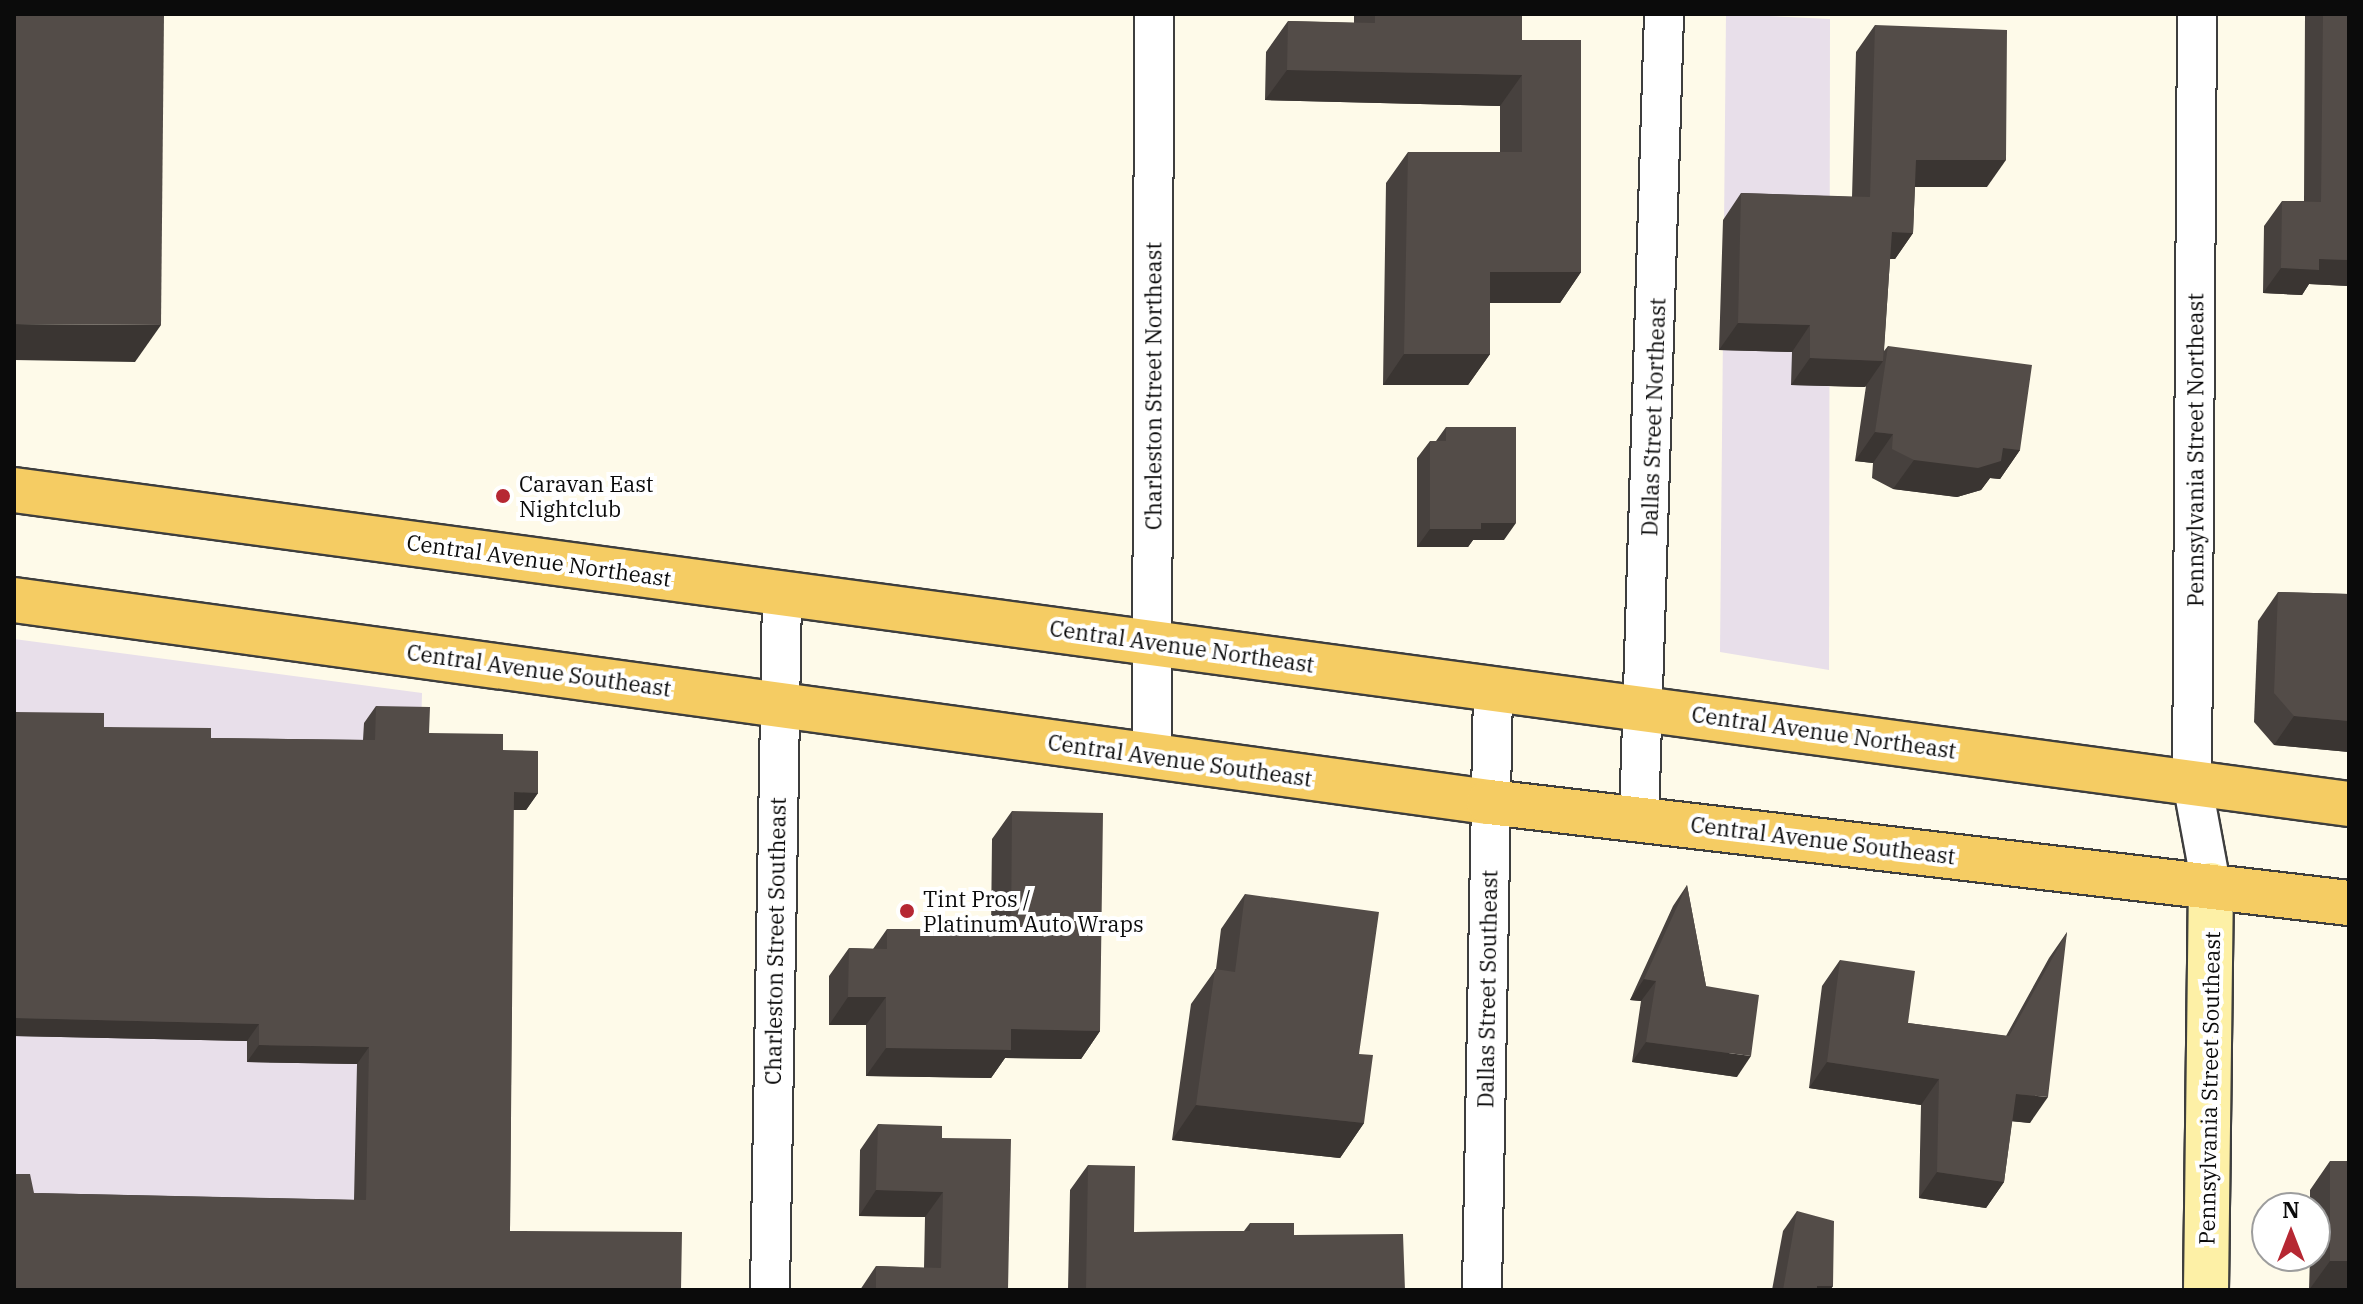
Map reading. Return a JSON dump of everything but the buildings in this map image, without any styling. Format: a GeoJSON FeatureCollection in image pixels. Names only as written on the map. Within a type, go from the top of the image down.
{"type":"FeatureCollection","features":[{"type":"Feature","properties":{"kind":"main road","name":"Central Avenue Northeast"},"geometry":{"type":"LineString","coordinates":[[14,490],[2349,804]]}},
{"type":"Feature","properties":{"kind":"main road","name":"Central Avenue Southeast"},"geometry":{"type":"LineString","coordinates":[[14,600],[1489,802],[2349,903]]}},
{"type":"Feature","properties":{"kind":"street","name":"Charleston Street Northeast"},"geometry":{"type":"LineString","coordinates":[[1152,757],[1154,14]]}},
{"type":"Feature","properties":{"kind":"street","name":"Dallas Street Northeast"},"geometry":{"type":"LineString","coordinates":[[1639,819],[1645,708],[1664,14]]}},
{"type":"Feature","properties":{"kind":"street","name":"Pennsylvania Street Northeast"},"geometry":{"type":"LineString","coordinates":[[2197,14],[2192,782],[2211,885]]}},
{"type":"Feature","properties":{"kind":"street","name":"Charleston Street Southeast"},"geometry":{"type":"LineString","coordinates":[[770,1290],[782,593]]}},
{"type":"Feature","properties":{"kind":"street","name":"Dallas Street Southeast"},"geometry":{"type":"LineString","coordinates":[[1482,1290],[1493,687]]}},
{"type":"Feature","properties":{"kind":"street","name":"Pennsylvania Street Southeast"},"geometry":{"type":"LineString","coordinates":[[2206,1290],[2211,885]]}},
{"type":"Feature","properties":{"kind":"shaded area"},"geometry":{"type":"Polygon","coordinates":[[[1726,14],[1830,19],[1829,670],[1720,652],[1726,14]]]}},
{"type":"Feature","properties":{"kind":"shaded area"},"geometry":{"type":"Polygon","coordinates":[[[14,639],[422,693],[407,1290],[14,1290],[14,639]]]}},
{"type":"Feature","properties":{"kind":"place","name":"Caravan East Nightclub"},"geometry":{"type":"Point","coordinates":[503,496]}},
{"type":"Feature","properties":{"kind":"place","name":"Tint Pros / Platinum Auto Wraps"},"geometry":{"type":"Point","coordinates":[907,911]}}]}
